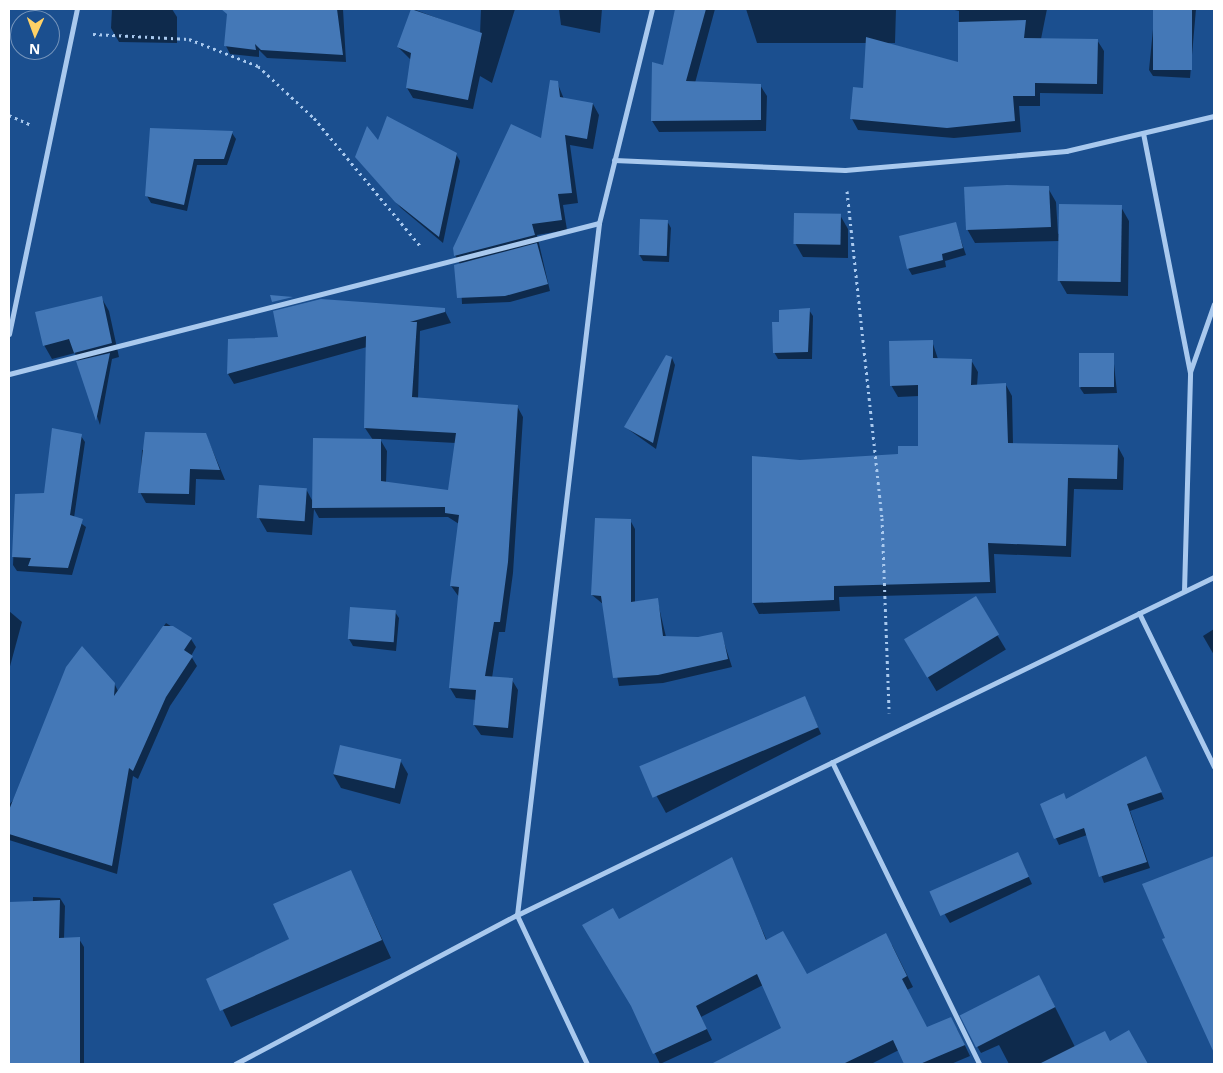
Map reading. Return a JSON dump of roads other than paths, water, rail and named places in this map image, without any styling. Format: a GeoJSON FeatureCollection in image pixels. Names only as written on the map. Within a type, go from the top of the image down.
{"type":"FeatureCollection","features":[{"type":"Feature","properties":{"kind":"street"},"geometry":{"type":"LineString","coordinates":[[9,334],[77,9]]}},
{"type":"Feature","properties":{"kind":"street"},"geometry":{"type":"LineString","coordinates":[[587,1064],[517,914],[599,223],[652,9]]}},
{"type":"Feature","properties":{"kind":"street"},"geometry":{"type":"LineString","coordinates":[[614,160],[845,170],[1066,151],[1214,116]]}},
{"type":"Feature","properties":{"kind":"street"},"geometry":{"type":"LineString","coordinates":[[1143,133],[1190,372],[1184,592]]}},
{"type":"Feature","properties":{"kind":"street"},"geometry":{"type":"LineString","coordinates":[[9,374],[599,223]]}},
{"type":"Feature","properties":{"kind":"street"},"geometry":{"type":"LineString","coordinates":[[1190,372],[1214,304]]}},
{"type":"Feature","properties":{"kind":"street"},"geometry":{"type":"LineString","coordinates":[[235,1064],[517,914],[1214,577]]}},
{"type":"Feature","properties":{"kind":"street"},"geometry":{"type":"LineString","coordinates":[[1139,613],[1214,767]]}},
{"type":"Feature","properties":{"kind":"street"},"geometry":{"type":"LineString","coordinates":[[832,762],[978,1064]]}}]}
